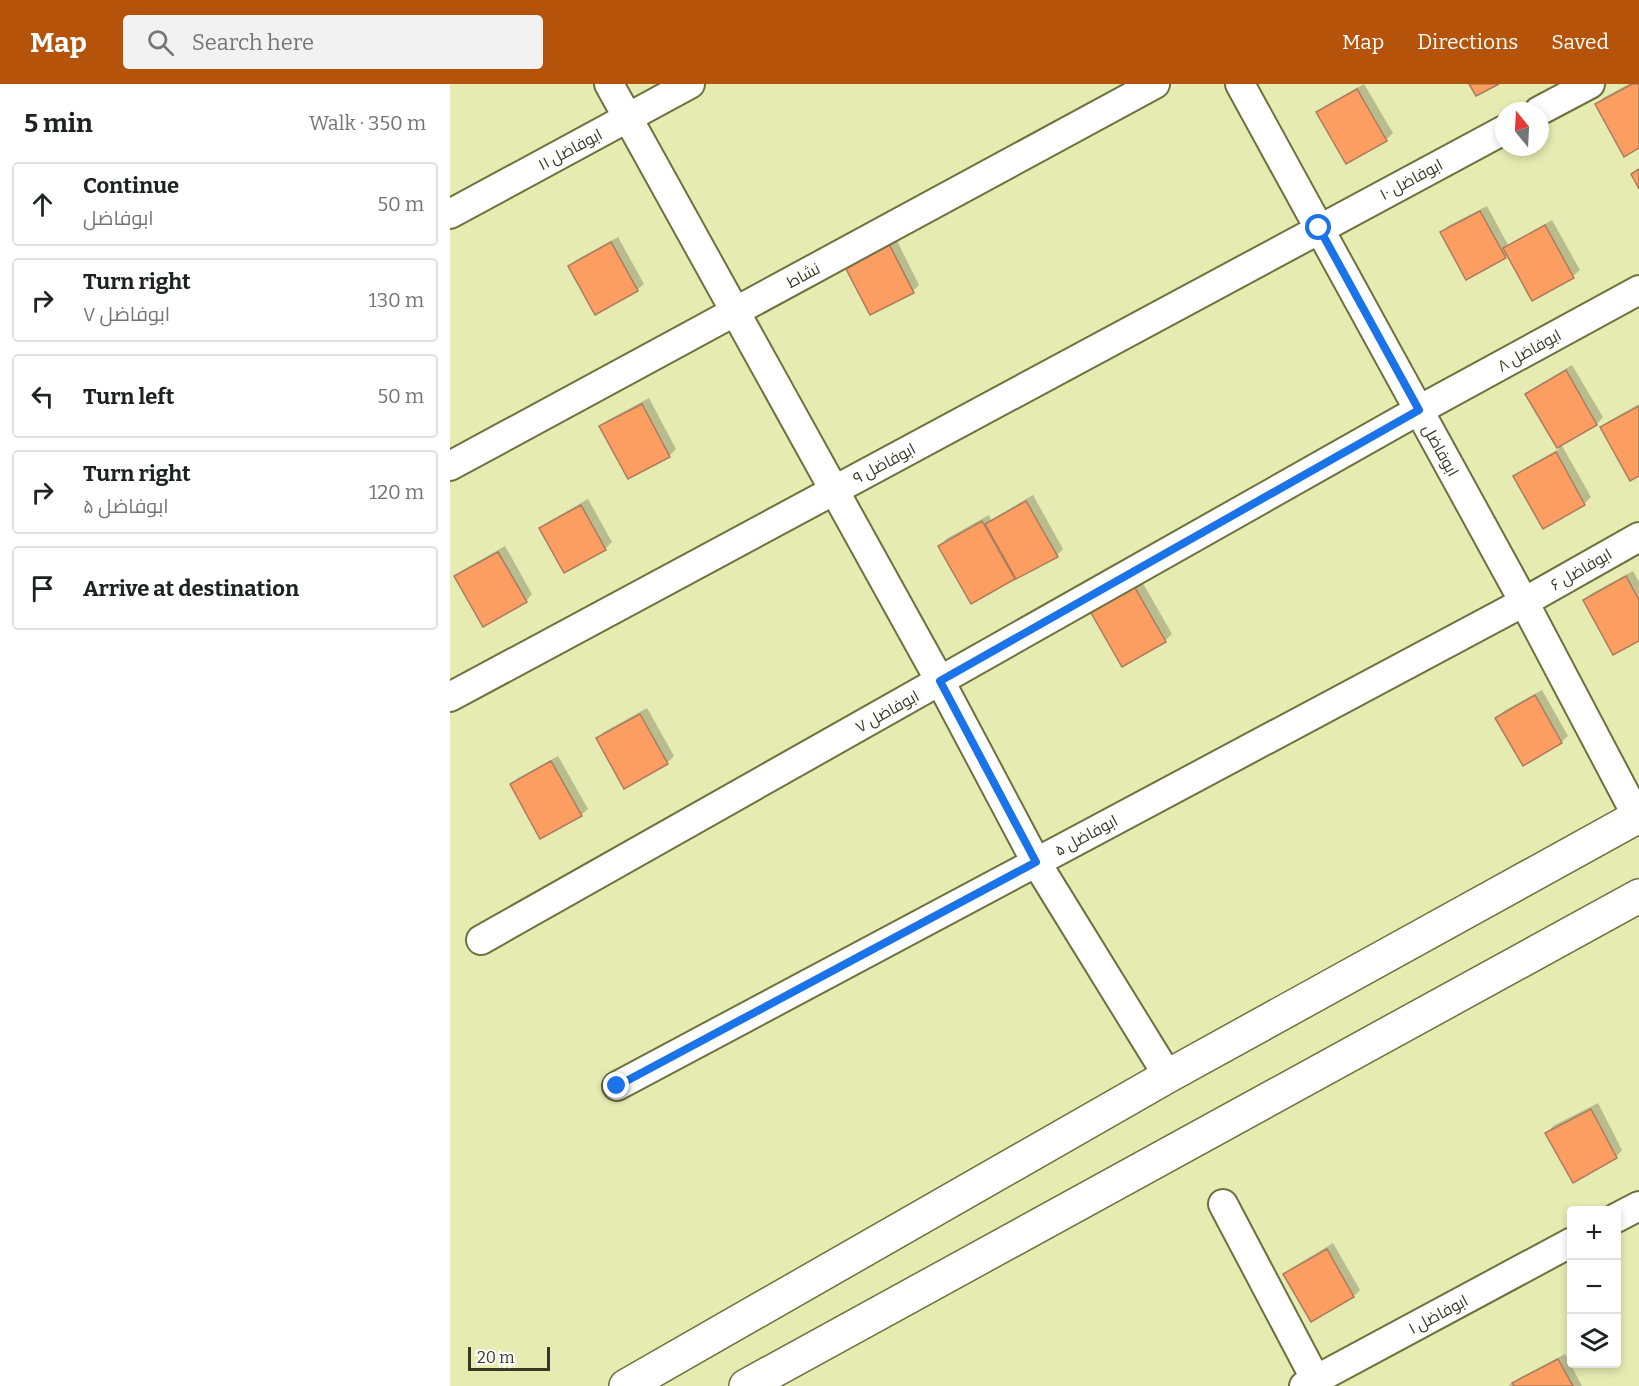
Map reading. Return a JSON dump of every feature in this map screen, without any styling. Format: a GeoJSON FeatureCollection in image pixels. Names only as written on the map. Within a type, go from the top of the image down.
{"type":"FeatureCollection","features":[{"type":"Feature","properties":{"kind":"main road"},"geometry":{"type":"LineString","coordinates":[[626,1386],[1168,1076],[1639,818]]}},
{"type":"Feature","properties":{"kind":"main road"},"geometry":{"type":"LineString","coordinates":[[746,1386],[1639,896]]}},
{"type":"Feature","properties":{"kind":"street"},"geometry":{"type":"LineString","coordinates":[[609,84],[940,681],[1036,862],[1168,1076]]}},
{"type":"Feature","properties":{"kind":"street","name":"ابوفاضل ۱۱"},"geometry":{"type":"LineString","coordinates":[[450,214],[690,84]]}},
{"type":"Feature","properties":{"kind":"street","name":"نشاط"},"geometry":{"type":"LineString","coordinates":[[450,466],[1155,84]]}},
{"type":"Feature","properties":{"kind":"street","name":"ابوفاضل"},"geometry":{"type":"LineString","coordinates":[[1240,84],[1524,602],[1639,818]]}},
{"type":"Feature","properties":{"kind":"street"},"geometry":{"type":"LineString","coordinates":[[1549,106],[1590,84]]}},
{"type":"Feature","properties":{"kind":"street","name":"ابوفاضل ۱۰"},"geometry":{"type":"LineString","coordinates":[[1319,228],[1495,135]]}},
{"type":"Feature","properties":{"kind":"street","name":"ابوفاضل ۹"},"geometry":{"type":"LineString","coordinates":[[450,697],[1319,228]]}},
{"type":"Feature","properties":{"kind":"street","name":"ابوفاضل ۸"},"geometry":{"type":"LineString","coordinates":[[1419,410],[1639,290]]}},
{"type":"Feature","properties":{"kind":"street","name":"ابوفاضل ۷"},"geometry":{"type":"LineString","coordinates":[[481,940],[1419,410]]}},
{"type":"Feature","properties":{"kind":"street","name":"ابوفاضل ۶"},"geometry":{"type":"LineString","coordinates":[[1524,602],[1639,537]]}},
{"type":"Feature","properties":{"kind":"street","name":"ابوفاضل ۵"},"geometry":{"type":"LineString","coordinates":[[617,1086],[1524,602]]}},
{"type":"Feature","properties":{"kind":"street"},"geometry":{"type":"LineString","coordinates":[[1222,1204],[1313,1384]]}},
{"type":"Feature","properties":{"kind":"street"},"geometry":{"type":"LineString","coordinates":[[1621,1216],[1639,1206]]}},
{"type":"Feature","properties":{"kind":"street","name":"ابوفاضل ۱"},"geometry":{"type":"LineString","coordinates":[[1313,1384],[1567,1245]]}},
{"type":"Feature","properties":{"kind":"building"},"geometry":{"type":"Polygon","coordinates":[[[1469,84],[1499,84],[1476,96],[1469,84]]]}},
{"type":"Feature","properties":{"kind":"building"},"geometry":{"type":"Polygon","coordinates":[[[1632,84],[1639,84],[1639,148],[1624,157],[1595,104],[1632,84]]]}},
{"type":"Feature","properties":{"kind":"building"},"geometry":{"type":"Polygon","coordinates":[[[1357,89],[1387,141],[1346,164],[1316,112],[1357,89]]]}},
{"type":"Feature","properties":{"kind":"building"},"geometry":{"type":"Polygon","coordinates":[[[1639,169],[1639,189],[1631,174],[1639,169]]]}},
{"type":"Feature","properties":{"kind":"building"},"geometry":{"type":"Polygon","coordinates":[[[1480,211],[1506,258],[1466,280],[1440,232],[1480,211]]]}},
{"type":"Feature","properties":{"kind":"building"},"geometry":{"type":"Polygon","coordinates":[[[1545,225],[1574,278],[1532,301],[1503,248],[1545,225]]]}},
{"type":"Feature","properties":{"kind":"building"},"geometry":{"type":"Polygon","coordinates":[[[611,242],[638,291],[595,315],[568,266],[611,242]]]}},
{"type":"Feature","properties":{"kind":"building"},"geometry":{"type":"Polygon","coordinates":[[[888,242],[914,293],[870,315],[844,265],[888,242]]]}},
{"type":"Feature","properties":{"kind":"building"},"geometry":{"type":"Polygon","coordinates":[[[1566,370],[1597,425],[1557,448],[1525,394],[1566,370]]]}},
{"type":"Feature","properties":{"kind":"building"},"geometry":{"type":"Polygon","coordinates":[[[642,404],[670,457],[628,479],[599,426],[642,404]]]}},
{"type":"Feature","properties":{"kind":"building"},"geometry":{"type":"Polygon","coordinates":[[[1639,406],[1639,476],[1630,481],[1600,427],[1639,406]]]}},
{"type":"Feature","properties":{"kind":"building"},"geometry":{"type":"Polygon","coordinates":[[[1556,452],[1585,505],[1543,529],[1513,476],[1556,452]]]}},
{"type":"Feature","properties":{"kind":"building"},"geometry":{"type":"Polygon","coordinates":[[[1026,501],[1058,557],[1016,579],[985,524],[1026,501]]]}},
{"type":"Feature","properties":{"kind":"building"},"geometry":{"type":"Polygon","coordinates":[[[581,505],[606,550],[564,573],[539,528],[581,505]]]}},
{"type":"Feature","properties":{"kind":"building"},"geometry":{"type":"Polygon","coordinates":[[[982,521],[1015,579],[971,604],[938,546],[982,521]]]}},
{"type":"Feature","properties":{"kind":"building"},"geometry":{"type":"Polygon","coordinates":[[[498,552],[527,602],[483,627],[454,576],[498,552]]]}},
{"type":"Feature","properties":{"kind":"building"},"geometry":{"type":"Polygon","coordinates":[[[1626,576],[1639,600],[1639,641],[1613,655],[1583,600],[1626,576]]]}},
{"type":"Feature","properties":{"kind":"building"},"geometry":{"type":"Polygon","coordinates":[[[1134,586],[1166,642],[1122,667],[1090,611],[1134,586]]]}},
{"type":"Feature","properties":{"kind":"building"},"geometry":{"type":"Polygon","coordinates":[[[1535,695],[1562,743],[1523,766],[1495,718],[1535,695]]]}},
{"type":"Feature","properties":{"kind":"building"},"geometry":{"type":"Polygon","coordinates":[[[640,714],[668,764],[624,789],[596,738],[640,714]]]}},
{"type":"Feature","properties":{"kind":"building"},"geometry":{"type":"Polygon","coordinates":[[[551,761],[582,816],[540,839],[510,784],[551,761]]]}},
{"type":"Feature","properties":{"kind":"building"},"geometry":{"type":"Polygon","coordinates":[[[1591,1109],[1617,1158],[1573,1183],[1545,1133],[1591,1109]]]}},
{"type":"Feature","properties":{"kind":"building"},"geometry":{"type":"Polygon","coordinates":[[[1327,1249],[1354,1297],[1311,1322],[1283,1274],[1327,1249]]]}},
{"type":"Feature","properties":{"kind":"building"},"geometry":{"type":"Polygon","coordinates":[[[1558,1359],[1573,1386],[1514,1386],[1512,1383],[1558,1359]]]}},
{"type":"Feature","properties":{"kind":"route"},"geometry":{"type":"LineString","coordinates":[[617,1086],[1036,862],[940,681],[1419,410],[1319,228]]}}]}
